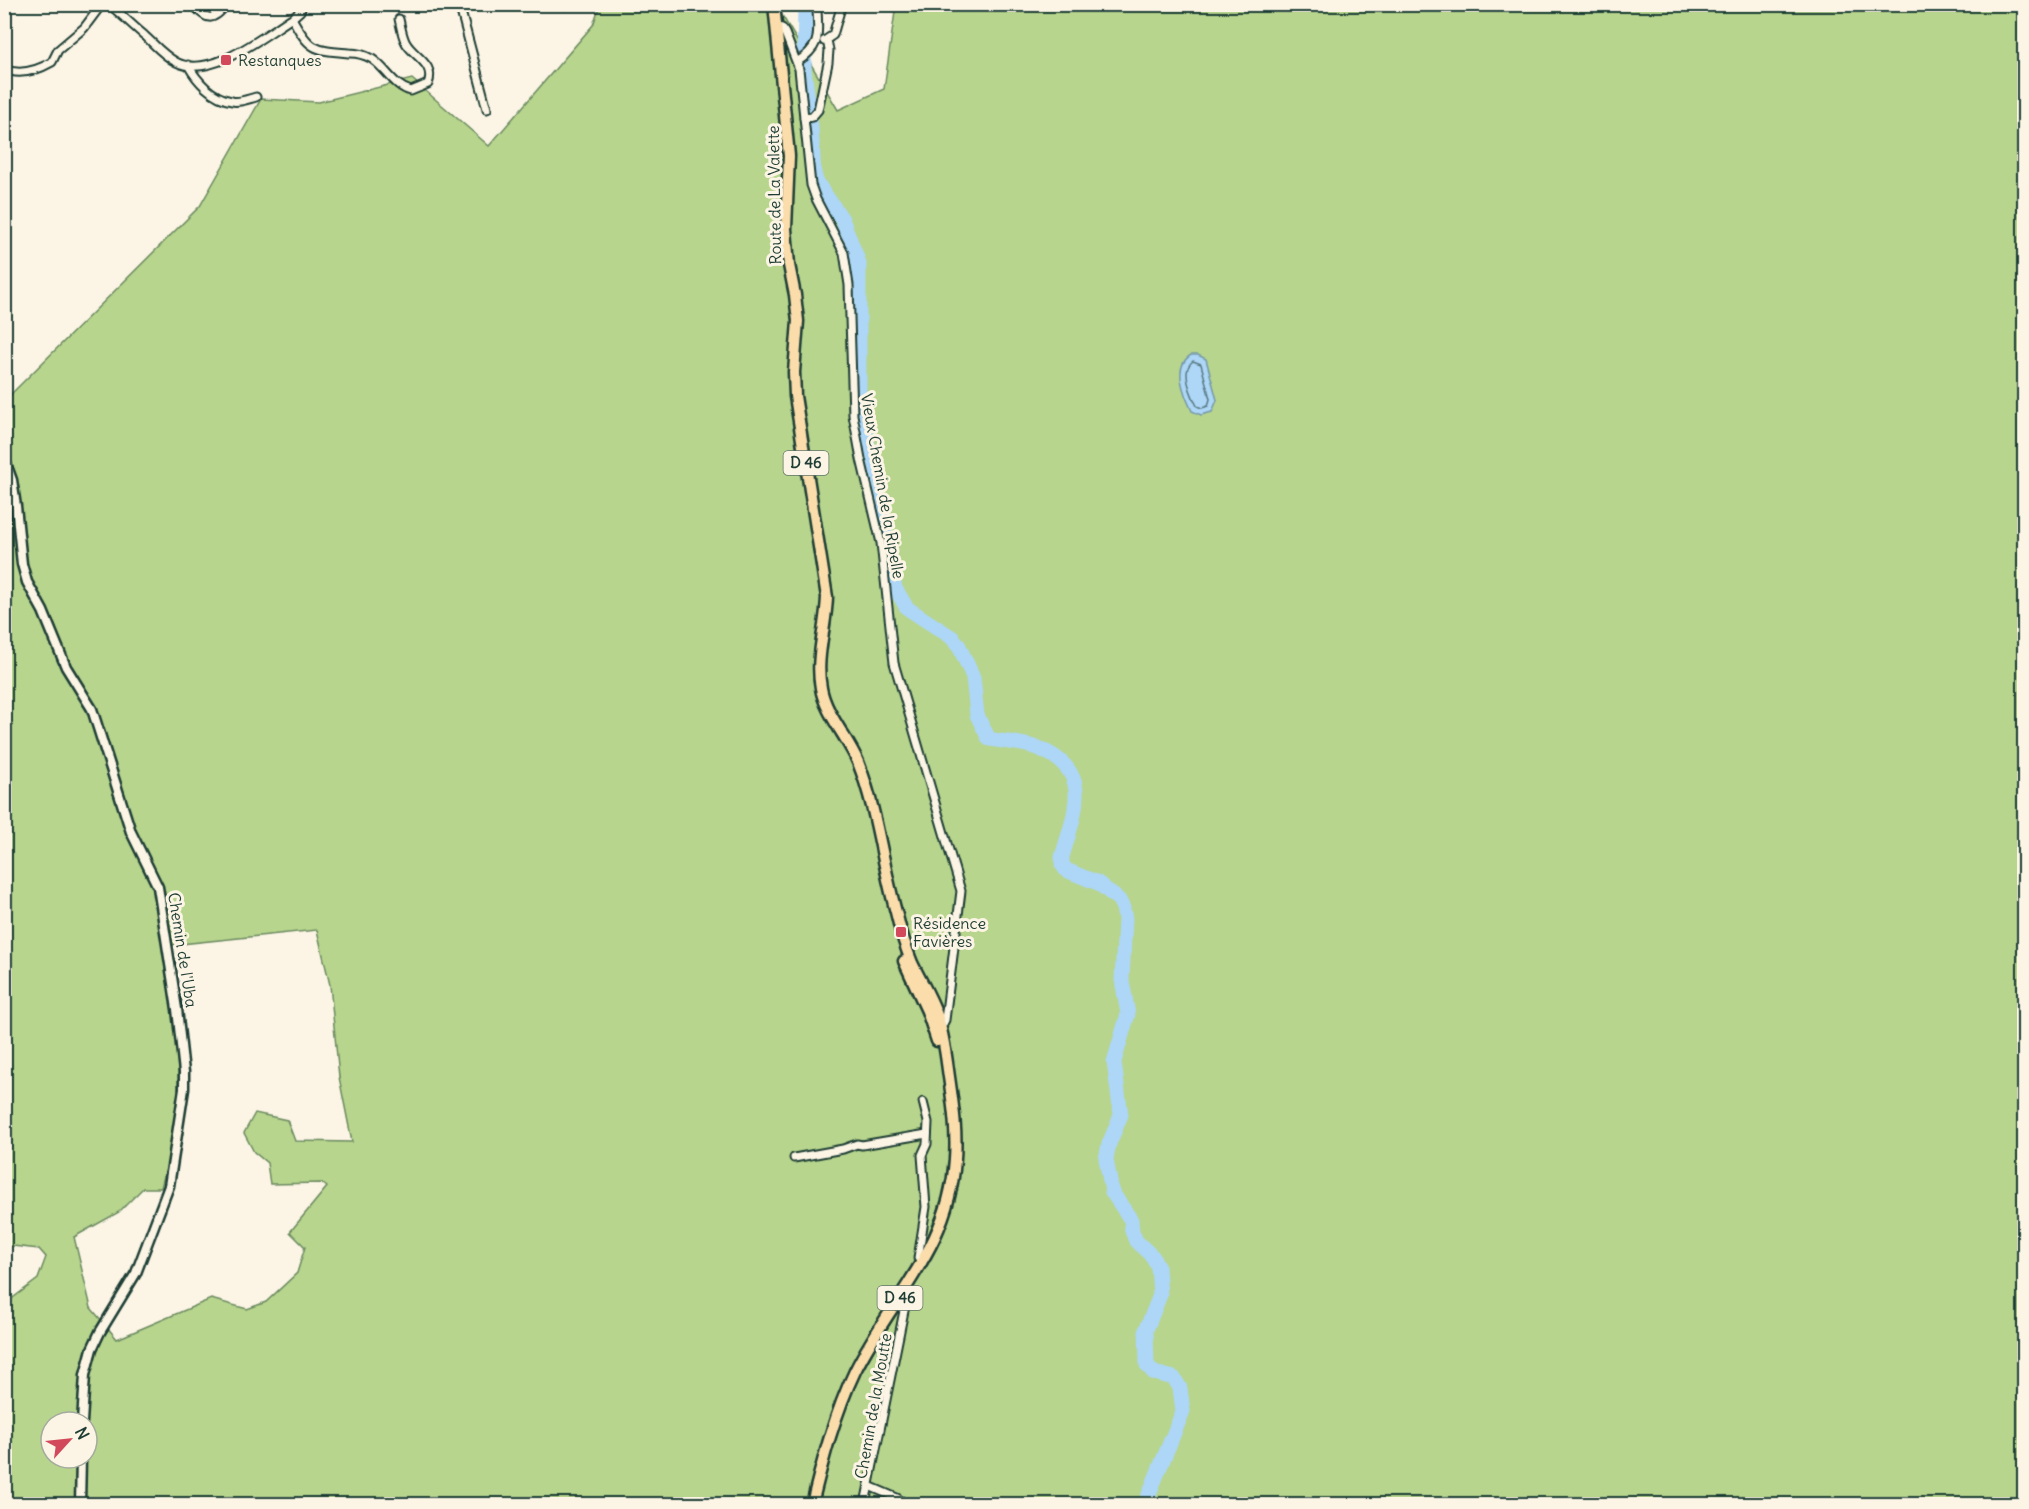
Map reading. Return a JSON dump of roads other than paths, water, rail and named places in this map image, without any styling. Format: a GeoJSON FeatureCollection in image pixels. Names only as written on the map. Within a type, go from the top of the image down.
{"type":"FeatureCollection","features":[{"type":"Feature","properties":{"kind":"main road","name":"Route de La Valette"},"geometry":{"type":"LineString","coordinates":[[774,4],[789,156],[786,229],[798,321],[794,372],[795,396],[827,597],[826,620],[819,652],[821,691],[858,762],[874,812],[895,908],[910,958],[933,1005],[955,1113],[956,1142],[951,1191],[941,1226],[922,1263],[855,1371],[838,1411],[812,1504]]}},
{"type":"Feature","properties":{"kind":"street"},"geometry":{"type":"LineString","coordinates":[[4,69],[12,72],[26,72],[50,64],[58,50],[84,28],[102,4]]}},
{"type":"Feature","properties":{"kind":"street"},"geometry":{"type":"LineString","coordinates":[[109,4],[164,54],[188,65],[226,60],[292,18],[300,11],[303,4]]}},
{"type":"Feature","properties":{"kind":"street"},"geometry":{"type":"LineString","coordinates":[[192,4],[204,16],[210,18],[216,16],[227,4]]}},
{"type":"Feature","properties":{"kind":"street"},"geometry":{"type":"LineString","coordinates":[[459,4],[487,109]]}},
{"type":"Feature","properties":{"kind":"street"},"geometry":{"type":"LineString","coordinates":[[802,58],[814,49],[817,43],[817,4]]}},
{"type":"Feature","properties":{"kind":"street"},"geometry":{"type":"LineString","coordinates":[[817,43],[833,35],[842,4]]}},
{"type":"Feature","properties":{"kind":"street"},"geometry":{"type":"LineString","coordinates":[[292,18],[302,36],[315,48],[325,52],[366,56],[403,88],[411,92],[428,84],[430,73],[427,65],[406,43],[399,19]]}},
{"type":"Feature","properties":{"kind":"street","name":"Vieux Chemin de la Ripelle"},"geometry":{"type":"LineString","coordinates":[[776,26],[782,28],[802,58],[808,117],[811,185],[844,253],[846,262],[849,285],[853,415],[881,543],[894,663],[961,891],[945,1020],[937,1028]]}},
{"type":"Feature","properties":{"kind":"street","name":"Vieux Chemin de la Ripelle"},"geometry":{"type":"LineString","coordinates":[[808,117],[818,110],[828,63],[827,40]]}},
{"type":"Feature","properties":{"kind":"street"},"geometry":{"type":"LineString","coordinates":[[188,65],[197,81],[215,94],[231,101],[256,97]]}},
{"type":"Feature","properties":{"kind":"street","name":"Chemin de l'Uba"},"geometry":{"type":"LineString","coordinates":[[4,458],[15,497],[20,527],[22,564],[27,582],[44,611],[66,667],[92,709],[129,826],[158,887],[177,1009],[184,1072],[184,1089],[169,1186],[136,1273],[92,1349],[85,1375],[83,1410]]}},
{"type":"Feature","properties":{"kind":"street"},"geometry":{"type":"LineString","coordinates":[[922,1263],[918,1258],[926,1207],[922,1155],[927,1144],[928,1122],[923,1102]]}},
{"type":"Feature","properties":{"kind":"street"},"geometry":{"type":"LineString","coordinates":[[794,1158],[843,1149],[857,1144],[927,1134]]}},
{"type":"Feature","properties":{"kind":"street","name":"Chemin de la Moutte"},"geometry":{"type":"LineString","coordinates":[[903,1293],[907,1296],[869,1486],[906,1504]]}},
{"type":"Feature","properties":{"kind":"street"},"geometry":{"type":"LineString","coordinates":[[80,1504],[81,1470]]}},
{"type":"Feature","properties":{"kind":"street"},"geometry":{"type":"LineString","coordinates":[[865,1504],[869,1486]]}},
{"type":"Feature","properties":{"kind":"water"},"geometry":{"type":"Polygon","coordinates":[[[1191,355],[1198,355],[1206,359],[1217,400],[1212,412],[1201,415],[1192,411],[1181,381],[1182,366],[1191,355]]]}},
{"type":"Feature","properties":{"kind":"waterway"},"geometry":{"type":"LineString","coordinates":[[805,4],[804,69],[814,173],[816,181],[842,219],[859,263]]}},
{"type":"Feature","properties":{"kind":"waterway"},"geometry":{"type":"LineString","coordinates":[[859,265],[859,397],[886,541]]}},
{"type":"Feature","properties":{"kind":"waterway"},"geometry":{"type":"LineString","coordinates":[[888,548],[895,588],[907,608],[953,638],[959,646],[973,677],[977,715],[989,739],[1040,749],[1057,758],[1068,770],[1074,782],[1076,795],[1075,810],[1062,864],[1066,870],[1098,883],[1119,900],[1123,908],[1125,919],[1122,980],[1128,1014],[1114,1062],[1121,1115],[1109,1144],[1106,1159],[1112,1192],[1131,1220],[1136,1241],[1153,1257],[1158,1267],[1160,1295],[1146,1330],[1147,1365],[1154,1373],[1174,1378],[1180,1388],[1183,1411],[1145,1504]]}},
{"type":"Feature","properties":{"kind":"place","name":"Restanques"},"geometry":{"type":"Point","coordinates":[226,60]}},
{"type":"Feature","properties":{"kind":"place","name":"Résidence Favières"},"geometry":{"type":"Point","coordinates":[901,932]}}]}
